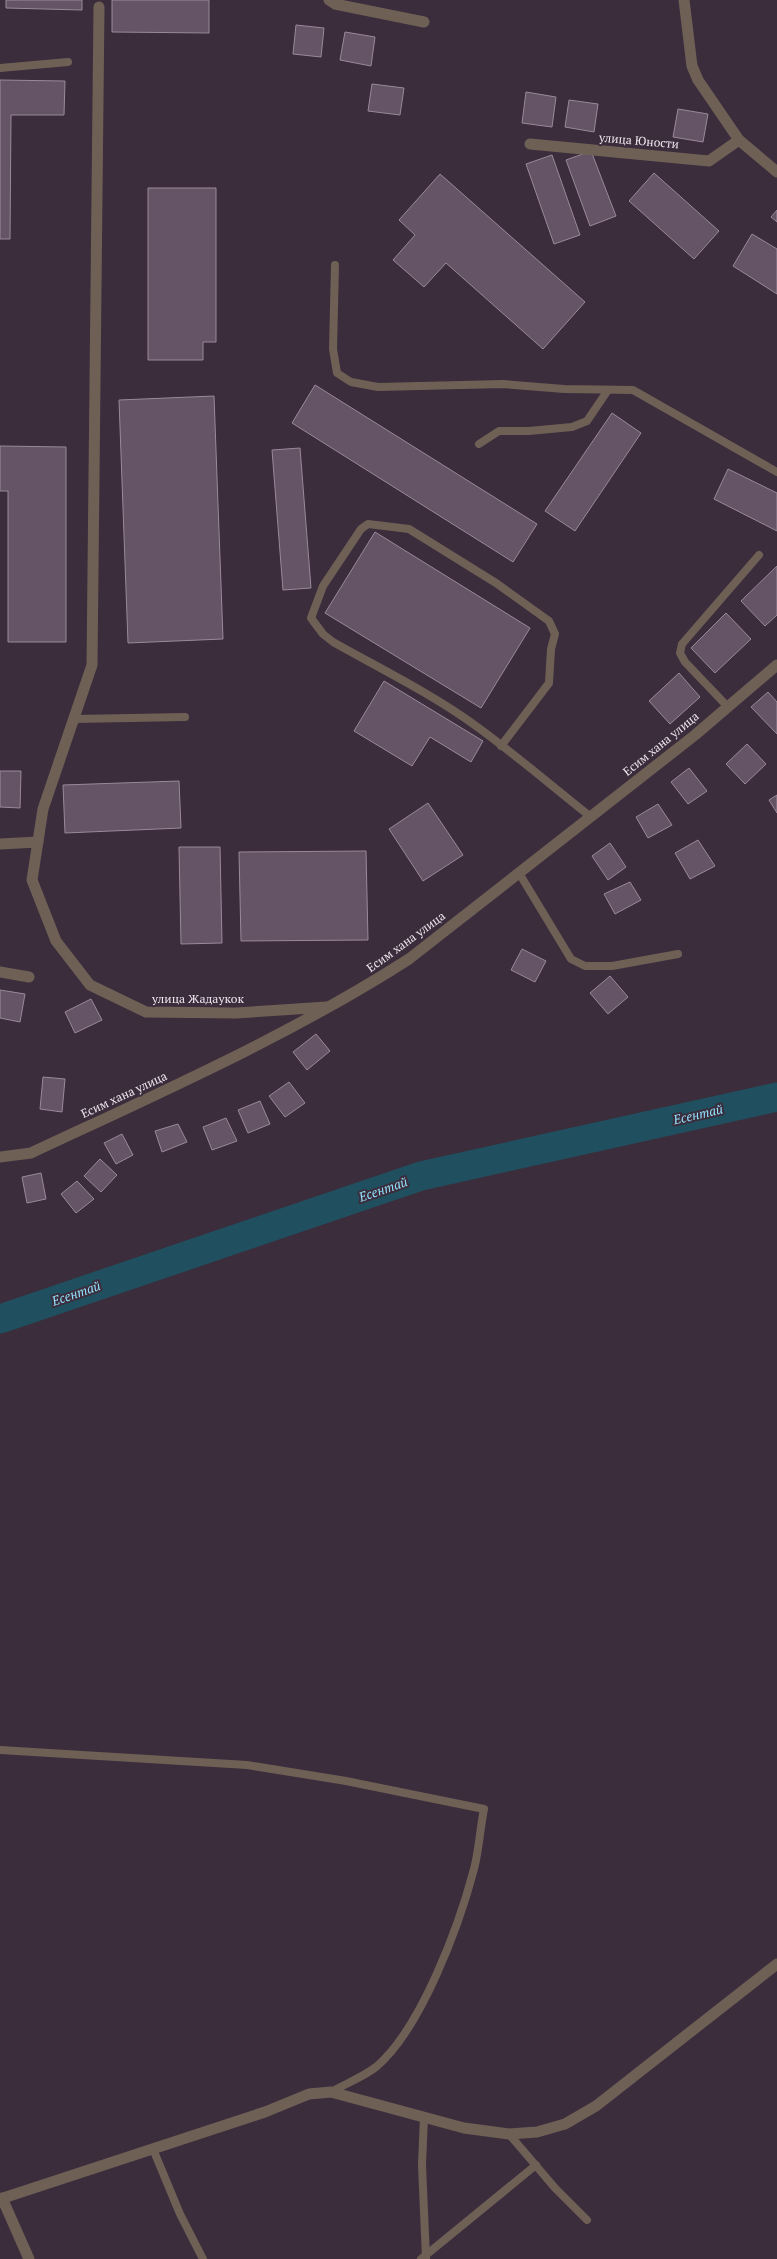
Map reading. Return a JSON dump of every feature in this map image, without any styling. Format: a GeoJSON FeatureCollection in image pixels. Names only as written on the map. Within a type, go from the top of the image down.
{"type":"FeatureCollection","features":[{"type":"Feature","properties":{"kind":"street"},"geometry":{"type":"LineString","coordinates":[[329,0],[335,4],[424,22]]}},
{"type":"Feature","properties":{"kind":"street"},"geometry":{"type":"LineString","coordinates":[[684,0],[692,66],[698,80],[739,140],[777,172]]}},
{"type":"Feature","properties":{"kind":"street","name":"улица Жадаукок"},"geometry":{"type":"LineString","coordinates":[[99,7],[92,665],[43,809],[32,880],[56,941],[90,985],[146,1012],[236,1013],[327,1007]]}},
{"type":"Feature","properties":{"kind":"street","name":"улица Юности"},"geometry":{"type":"LineString","coordinates":[[530,144],[709,161],[739,140]]}},
{"type":"Feature","properties":{"kind":"street","name":"Есим хана улица"},"geometry":{"type":"LineString","coordinates":[[0,1157],[31,1153],[265,1041],[409,960],[591,817],[728,707],[777,665]]}},
{"type":"Feature","properties":{"kind":"street"},"geometry":{"type":"LineString","coordinates":[[0,844],[38,842]]}},
{"type":"Feature","properties":{"kind":"street"},"geometry":{"type":"LineString","coordinates":[[0,972],[29,977]]}},
{"type":"Feature","properties":{"kind":"street"},"geometry":{"type":"LineString","coordinates":[[29,2259],[1,2199],[265,2112],[309,2094],[331,2092],[464,2128],[509,2134],[537,2132],[565,2124],[596,2106],[777,1964]]}},
{"type":"Feature","properties":{"kind":"lane"},"geometry":{"type":"LineString","coordinates":[[0,68],[68,62]]}},
{"type":"Feature","properties":{"kind":"lane"},"geometry":{"type":"LineString","coordinates":[[335,265],[333,349],[337,373],[350,382],[378,388],[503,384],[633,390],[777,472]]}},
{"type":"Feature","properties":{"kind":"lane"},"geometry":{"type":"LineString","coordinates":[[479,444],[500,431],[530,431],[572,426],[587,421],[608,390]]}},
{"type":"Feature","properties":{"kind":"lane"},"geometry":{"type":"LineString","coordinates":[[501,746],[549,683],[551,649],[555,634],[549,620],[496,583],[409,529],[368,524],[361,529],[323,586],[311,618],[323,634],[333,642],[437,700],[476,726],[501,746],[591,817]]}},
{"type":"Feature","properties":{"kind":"lane"},"geometry":{"type":"LineString","coordinates":[[728,707],[685,662],[680,653],[682,644],[759,555]]}},
{"type":"Feature","properties":{"kind":"lane"},"geometry":{"type":"LineString","coordinates":[[74,719],[185,717]]}},
{"type":"Feature","properties":{"kind":"lane"},"geometry":{"type":"LineString","coordinates":[[519,873],[571,959],[585,966],[612,966],[678,954]]}},
{"type":"Feature","properties":{"kind":"lane"},"geometry":{"type":"LineString","coordinates":[[0,1750],[247,1765],[353,1782],[484,1809],[474,1869],[450,1943],[422,2005],[398,2042],[376,2067],[331,2092]]}},
{"type":"Feature","properties":{"kind":"lane"},"geometry":{"type":"LineString","coordinates":[[424,2117],[422,2165],[424,2258]]}},
{"type":"Feature","properties":{"kind":"lane"},"geometry":{"type":"LineString","coordinates":[[509,2134],[536,2166],[587,2220]]}},
{"type":"Feature","properties":{"kind":"lane"},"geometry":{"type":"LineString","coordinates":[[153,2150],[180,2214],[202,2259]]}},
{"type":"Feature","properties":{"kind":"lane"},"geometry":{"type":"LineString","coordinates":[[424,2258],[536,2166]]}},
{"type":"Feature","properties":{"kind":"building"},"geometry":{"type":"Polygon","coordinates":[[[6,0],[82,0],[82,10],[6,8],[6,0]]]}},
{"type":"Feature","properties":{"kind":"building"},"geometry":{"type":"Polygon","coordinates":[[[112,0],[209,0],[209,33],[112,32],[112,0]]]}},
{"type":"Feature","properties":{"kind":"building"},"geometry":{"type":"Polygon","coordinates":[[[296,25],[324,28],[321,57],[293,54],[296,25]]]}},
{"type":"Feature","properties":{"kind":"building"},"geometry":{"type":"Polygon","coordinates":[[[345,32],[375,37],[371,66],[340,60],[345,32]]]}},
{"type":"Feature","properties":{"kind":"building"},"geometry":{"type":"Polygon","coordinates":[[[0,80],[65,81],[64,115],[11,115],[10,239],[0,239],[0,80]]]}},
{"type":"Feature","properties":{"kind":"building"},"geometry":{"type":"Polygon","coordinates":[[[372,84],[404,88],[400,115],[368,111],[372,84]]]}},
{"type":"Feature","properties":{"kind":"building"},"geometry":{"type":"Polygon","coordinates":[[[526,92],[556,97],[552,127],[522,123],[526,92]]]}},
{"type":"Feature","properties":{"kind":"building"},"geometry":{"type":"Polygon","coordinates":[[[569,100],[598,104],[594,132],[565,127],[569,100]]]}},
{"type":"Feature","properties":{"kind":"building"},"geometry":{"type":"Polygon","coordinates":[[[678,109],[708,114],[703,142],[673,137],[678,109]]]}},
{"type":"Feature","properties":{"kind":"building"},"geometry":{"type":"Polygon","coordinates":[[[591,151],[616,216],[590,226],[566,160],[591,151]]]}},
{"type":"Feature","properties":{"kind":"building"},"geometry":{"type":"Polygon","coordinates":[[[552,155],[580,235],[554,244],[526,164],[552,155]]]}},
{"type":"Feature","properties":{"kind":"building"},"geometry":{"type":"Polygon","coordinates":[[[654,173],[719,231],[694,259],[629,201],[654,173]]]}},
{"type":"Feature","properties":{"kind":"building"},"geometry":{"type":"Polygon","coordinates":[[[440,174],[585,302],[543,349],[446,263],[424,287],[393,260],[415,235],[399,220],[440,174]]]}},
{"type":"Feature","properties":{"kind":"building"},"geometry":{"type":"Polygon","coordinates":[[[148,188],[216,188],[216,342],[203,342],[203,360],[148,360],[148,188]]]}},
{"type":"Feature","properties":{"kind":"building"},"geometry":{"type":"Polygon","coordinates":[[[777,210],[777,222],[771,217],[777,210]]]}},
{"type":"Feature","properties":{"kind":"building"},"geometry":{"type":"Polygon","coordinates":[[[752,234],[777,249],[777,294],[733,266],[752,234]]]}},
{"type":"Feature","properties":{"kind":"building"},"geometry":{"type":"Polygon","coordinates":[[[315,385],[537,524],[513,562],[292,423],[315,385]]]}},
{"type":"Feature","properties":{"kind":"building"},"geometry":{"type":"Polygon","coordinates":[[[214,396],[223,639],[128,643],[119,400],[214,396]]]}},
{"type":"Feature","properties":{"kind":"building"},"geometry":{"type":"Polygon","coordinates":[[[612,413],[641,433],[575,531],[545,511],[612,413]]]}},
{"type":"Feature","properties":{"kind":"building"},"geometry":{"type":"Polygon","coordinates":[[[0,446],[66,447],[66,642],[8,642],[8,491],[0,491],[0,446]]]}},
{"type":"Feature","properties":{"kind":"building"},"geometry":{"type":"Polygon","coordinates":[[[300,448],[311,588],[283,590],[272,450],[300,448]]]}},
{"type":"Feature","properties":{"kind":"building"},"geometry":{"type":"Polygon","coordinates":[[[728,469],[777,493],[777,531],[714,499],[728,469]]]}},
{"type":"Feature","properties":{"kind":"building"},"geometry":{"type":"Polygon","coordinates":[[[375,532],[530,628],[481,708],[325,613],[375,532]]]}},
{"type":"Feature","properties":{"kind":"building"},"geometry":{"type":"Polygon","coordinates":[[[777,566],[777,615],[765,626],[741,601],[777,566]]]}},
{"type":"Feature","properties":{"kind":"building"},"geometry":{"type":"Polygon","coordinates":[[[726,613],[751,639],[715,673],[691,648],[726,613]]]}},
{"type":"Feature","properties":{"kind":"building"},"geometry":{"type":"Polygon","coordinates":[[[679,673],[700,697],[670,724],[649,701],[679,673]]]}},
{"type":"Feature","properties":{"kind":"building"},"geometry":{"type":"Polygon","coordinates":[[[384,681],[483,741],[471,762],[430,737],[412,766],[354,731],[384,681]]]}},
{"type":"Feature","properties":{"kind":"building"},"geometry":{"type":"Polygon","coordinates":[[[768,692],[777,702],[777,734],[751,707],[768,692]]]}},
{"type":"Feature","properties":{"kind":"building"},"geometry":{"type":"Polygon","coordinates":[[[747,744],[766,764],[745,784],[726,764],[747,744]]]}},
{"type":"Feature","properties":{"kind":"building"},"geometry":{"type":"Polygon","coordinates":[[[689,768],[707,791],[688,804],[671,782],[689,768]]]}},
{"type":"Feature","properties":{"kind":"building"},"geometry":{"type":"Polygon","coordinates":[[[0,771],[21,771],[20,808],[0,807],[0,771]]]}},
{"type":"Feature","properties":{"kind":"building"},"geometry":{"type":"Polygon","coordinates":[[[179,781],[181,828],[65,833],[63,785],[179,781]]]}},
{"type":"Feature","properties":{"kind":"building"},"geometry":{"type":"Polygon","coordinates":[[[777,795],[777,813],[769,800],[777,795]]]}},
{"type":"Feature","properties":{"kind":"building"},"geometry":{"type":"Polygon","coordinates":[[[428,803],[463,855],[423,881],[389,829],[428,803]]]}},
{"type":"Feature","properties":{"kind":"building"},"geometry":{"type":"Polygon","coordinates":[[[658,804],[672,825],[648,838],[636,817],[658,804]]]}},
{"type":"Feature","properties":{"kind":"building"},"geometry":{"type":"Polygon","coordinates":[[[698,840],[715,866],[690,879],[675,853],[698,840]]]}},
{"type":"Feature","properties":{"kind":"building"},"geometry":{"type":"Polygon","coordinates":[[[610,843],[626,867],[608,880],[592,856],[610,843]]]}},
{"type":"Feature","properties":{"kind":"building"},"geometry":{"type":"Polygon","coordinates":[[[179,847],[220,847],[222,943],[181,944],[179,847]]]}},
{"type":"Feature","properties":{"kind":"building"},"geometry":{"type":"Polygon","coordinates":[[[366,851],[368,940],[241,941],[239,852],[366,851]]]}},
{"type":"Feature","properties":{"kind":"building"},"geometry":{"type":"Polygon","coordinates":[[[630,882],[641,900],[615,914],[604,894],[630,882]]]}},
{"type":"Feature","properties":{"kind":"building"},"geometry":{"type":"Polygon","coordinates":[[[522,949],[546,961],[535,982],[511,970],[522,949]]]}},
{"type":"Feature","properties":{"kind":"building"},"geometry":{"type":"Polygon","coordinates":[[[610,976],[628,997],[608,1014],[590,993],[610,976]]]}},
{"type":"Feature","properties":{"kind":"building"},"geometry":{"type":"Polygon","coordinates":[[[0,990],[25,994],[20,1022],[0,1018],[0,990]]]}},
{"type":"Feature","properties":{"kind":"building"},"geometry":{"type":"Polygon","coordinates":[[[91,999],[102,1020],[75,1033],[65,1012],[91,999]]]}},
{"type":"Feature","properties":{"kind":"building"},"geometry":{"type":"Polygon","coordinates":[[[316,1034],[330,1051],[307,1070],[293,1052],[316,1034]]]}},
{"type":"Feature","properties":{"kind":"building"},"geometry":{"type":"Polygon","coordinates":[[[43,1077],[65,1079],[62,1112],[40,1109],[43,1077]]]}},
{"type":"Feature","properties":{"kind":"building"},"geometry":{"type":"Polygon","coordinates":[[[289,1082],[305,1103],[285,1117],[269,1096],[289,1082]]]}},
{"type":"Feature","properties":{"kind":"building"},"geometry":{"type":"Polygon","coordinates":[[[260,1101],[270,1124],[248,1133],[238,1110],[260,1101]]]}},
{"type":"Feature","properties":{"kind":"building"},"geometry":{"type":"Polygon","coordinates":[[[226,1118],[237,1141],[212,1150],[203,1127],[226,1118]]]}},
{"type":"Feature","properties":{"kind":"building"},"geometry":{"type":"Polygon","coordinates":[[[178,1124],[187,1142],[162,1152],[155,1131],[178,1124]]]}},
{"type":"Feature","properties":{"kind":"building"},"geometry":{"type":"Polygon","coordinates":[[[122,1134],[133,1155],[116,1164],[104,1143],[122,1134]]]}},
{"type":"Feature","properties":{"kind":"building"},"geometry":{"type":"Polygon","coordinates":[[[100,1159],[117,1175],[101,1192],[84,1176],[100,1159]]]}},
{"type":"Feature","properties":{"kind":"building"},"geometry":{"type":"Polygon","coordinates":[[[41,1173],[46,1199],[27,1203],[22,1177],[41,1173]]]}},
{"type":"Feature","properties":{"kind":"building"},"geometry":{"type":"Polygon","coordinates":[[[77,1181],[94,1199],[76,1213],[61,1194],[77,1181]]]}},
{"type":"Feature","properties":{"kind":"waterway","name":"Есентай"},"geometry":{"type":"LineString","coordinates":[[0,1319],[421,1176],[777,1097]]}}]}
